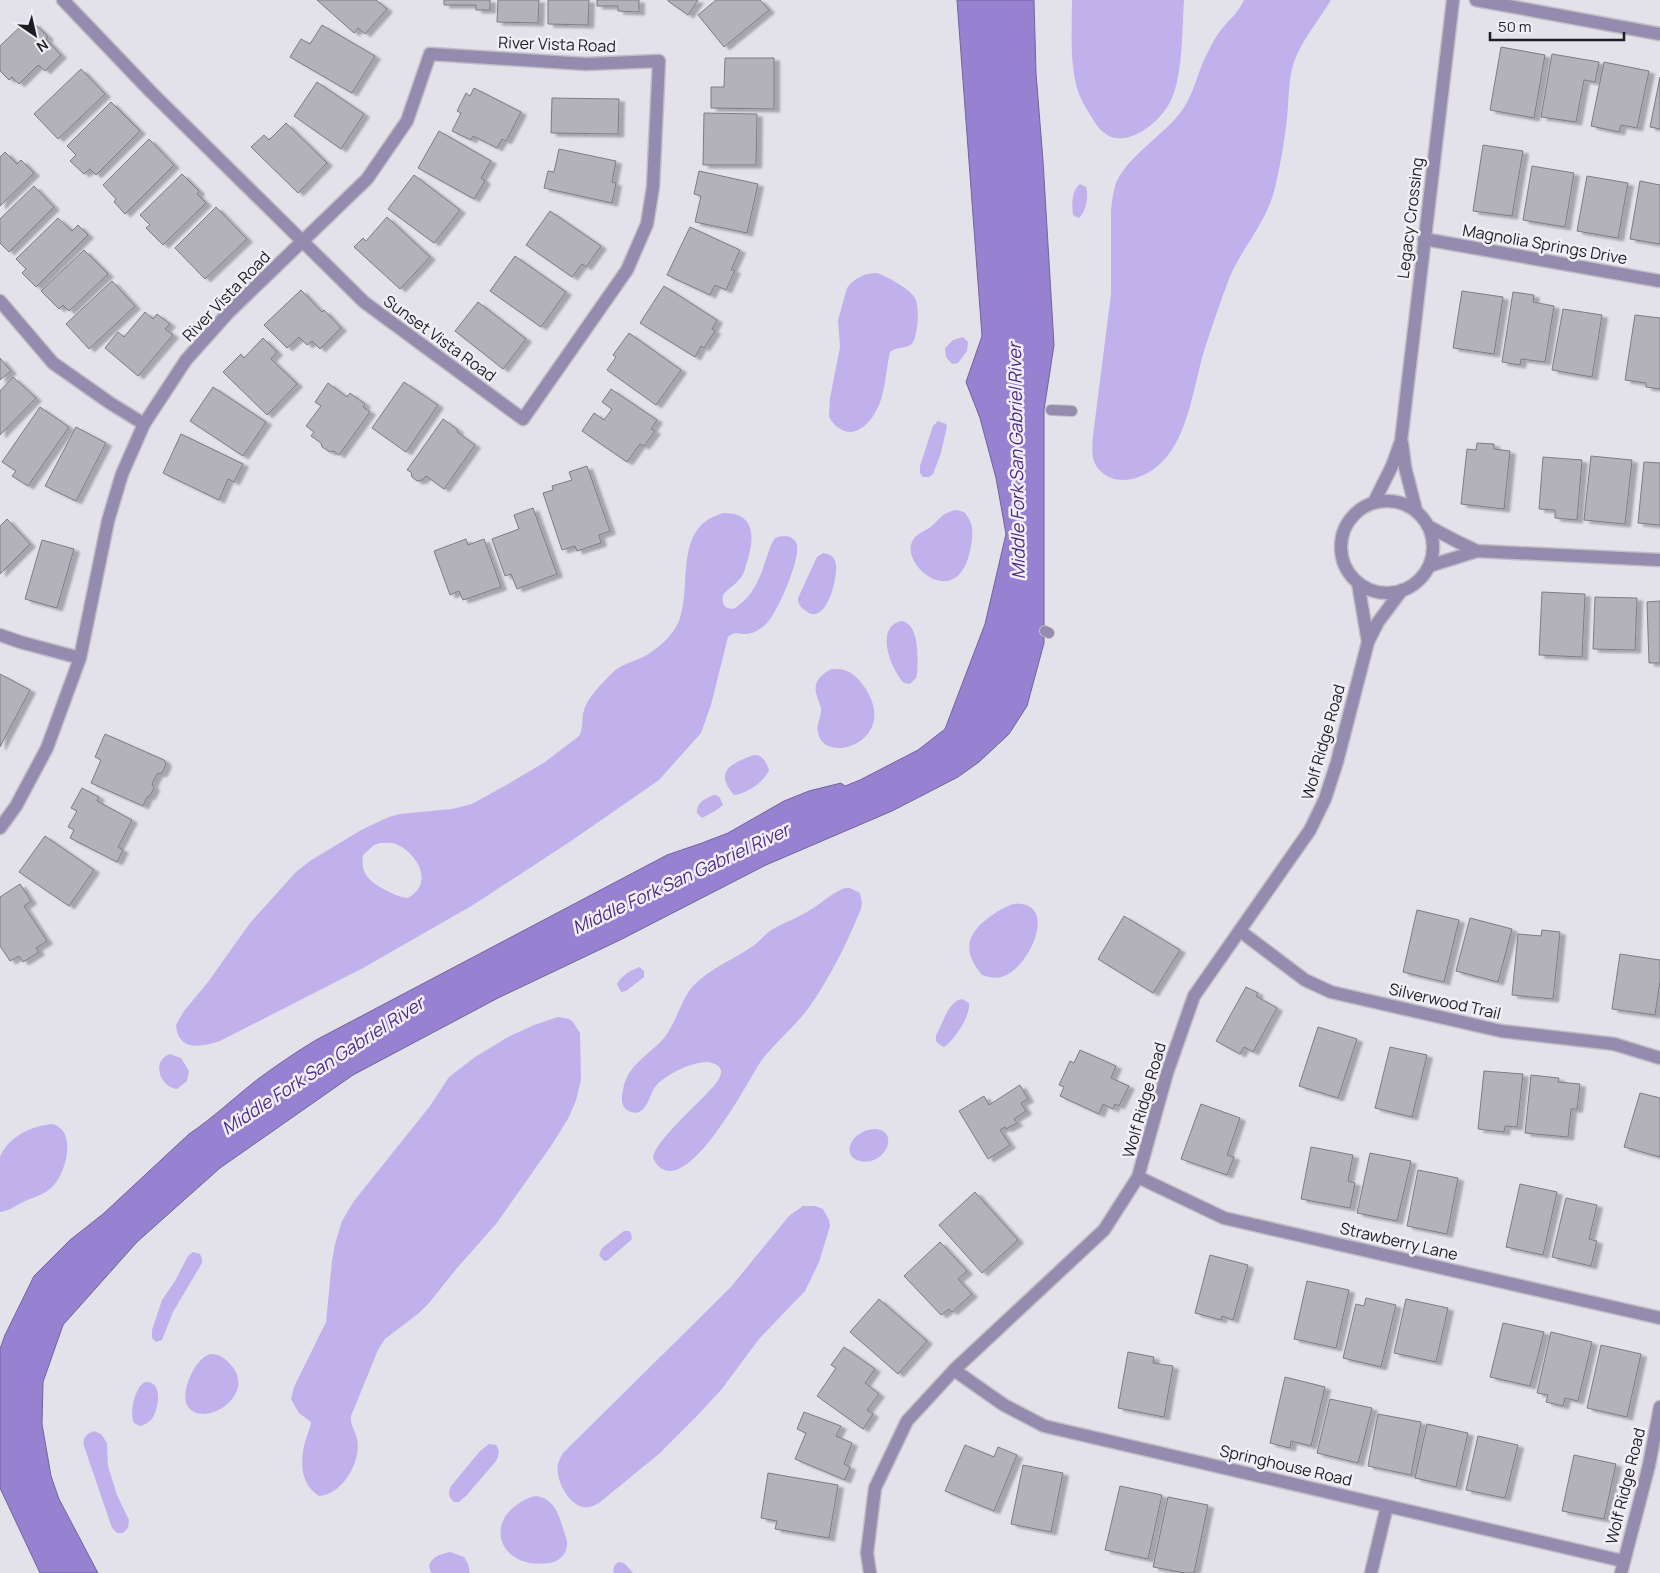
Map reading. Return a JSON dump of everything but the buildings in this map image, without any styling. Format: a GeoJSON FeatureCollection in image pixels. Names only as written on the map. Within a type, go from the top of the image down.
{"type":"FeatureCollection","features":[{"type":"Feature","properties":{"kind":"street","name":"Sunset Vista Road"},"geometry":{"type":"LineString","coordinates":[[62,0],[150,92],[364,302],[523,419],[627,270],[647,224],[653,187],[659,61]]}},
{"type":"Feature","properties":{"kind":"street","name":"Legacy Crossing"},"geometry":{"type":"LineString","coordinates":[[1429,566],[1433,550],[1432,535],[1416,510],[1402,440],[1453,0]]}},
{"type":"Feature","properties":{"kind":"street"},"geometry":{"type":"LineString","coordinates":[[1476,0],[1660,34]]}},
{"type":"Feature","properties":{"kind":"street","name":"River Vista Road"},"geometry":{"type":"LineString","coordinates":[[0,828],[16,806],[47,748],[80,658],[108,521],[122,474],[144,424],[186,360],[228,313],[367,179],[407,121],[430,54],[586,64],[659,61]]}},
{"type":"Feature","properties":{"kind":"street","name":"Magnolia Springs Drive"},"geometry":{"type":"LineString","coordinates":[[1424,239],[1660,281]]}},
{"type":"Feature","properties":{"kind":"street"},"geometry":{"type":"LineString","coordinates":[[0,301],[53,363],[144,424]]}},
{"type":"Feature","properties":{"kind":"street","name":"Legacy Crossing"},"geometry":{"type":"LineString","coordinates":[[1374,502],[1392,466],[1402,440]]}},
{"type":"Feature","properties":{"kind":"street"},"geometry":{"type":"LineString","coordinates":[[1416,510],[1396,501],[1374,502],[1360,508],[1349,519],[1342,532],[1340,548],[1343,563],[1351,576],[1363,587],[1377,592],[1393,593],[1408,588],[1420,579],[1429,566],[1477,551],[1660,560]]}},
{"type":"Feature","properties":{"kind":"street"},"geometry":{"type":"LineString","coordinates":[[1428,526],[1477,551]]}},
{"type":"Feature","properties":{"kind":"street","name":"Wolf Ridge Road"},"geometry":{"type":"LineString","coordinates":[[870,1573],[867,1553],[875,1488],[907,1421],[954,1370],[1104,1230],[1138,1177],[1167,1073],[1194,996],[1310,830],[1326,799],[1368,642],[1358,583]]}},
{"type":"Feature","properties":{"kind":"street"},"geometry":{"type":"LineString","coordinates":[[1368,642],[1378,622],[1402,590]]}},
{"type":"Feature","properties":{"kind":"street"},"geometry":{"type":"LineString","coordinates":[[0,635],[80,658]]}},
{"type":"Feature","properties":{"kind":"street","name":"Silverwood Trail"},"geometry":{"type":"LineString","coordinates":[[1240,931],[1305,980],[1331,992],[1502,1031],[1614,1044],[1660,1058]]}},
{"type":"Feature","properties":{"kind":"street","name":"Strawberry Lane"},"geometry":{"type":"LineString","coordinates":[[1138,1177],[1224,1218],[1660,1318]]}},
{"type":"Feature","properties":{"kind":"street","name":"Springhouse Road"},"geometry":{"type":"LineString","coordinates":[[954,1370],[1004,1405],[1044,1426],[1387,1506],[1622,1567]]}},
{"type":"Feature","properties":{"kind":"street","name":"Wolf Ridge Road"},"geometry":{"type":"LineString","coordinates":[[1622,1567],[1649,1465],[1660,1407]]}},
{"type":"Feature","properties":{"kind":"street"},"geometry":{"type":"LineString","coordinates":[[1371,1573],[1387,1506]]}},
{"type":"Feature","properties":{"kind":"lane"},"geometry":{"type":"LineString","coordinates":[[1052,410],[1072,411]]}},
{"type":"Feature","properties":{"kind":"shaded area"},"geometry":{"type":"Polygon","coordinates":[[[1072,0],[1184,0],[1180,63],[1176,88],[1165,110],[1156,121],[1132,136],[1115,138],[1105,134],[1101,131],[1082,101],[1076,83],[1072,60],[1072,0]]]}},
{"type":"Feature","properties":{"kind":"shaded area"},"geometry":{"type":"Polygon","coordinates":[[[1244,0],[1331,0],[1306,38],[1294,62],[1283,146],[1273,195],[1265,216],[1229,279],[1204,351],[1184,425],[1166,457],[1153,470],[1136,478],[1115,479],[1104,474],[1096,466],[1092,447],[1111,294],[1111,210],[1115,186],[1122,172],[1183,109],[1191,95],[1213,42],[1244,0]]]}},
{"type":"Feature","properties":{"kind":"shaded area"},"geometry":{"type":"Polygon","coordinates":[[[1080,184],[1086,187],[1087,195],[1085,208],[1079,218],[1073,215],[1072,203],[1075,190],[1080,184]]]}},
{"type":"Feature","properties":{"kind":"shaded area"},"geometry":{"type":"Polygon","coordinates":[[[876,273],[897,283],[913,295],[917,302],[917,328],[912,344],[890,352],[883,392],[871,420],[856,431],[849,432],[837,427],[829,416],[830,398],[840,347],[838,320],[847,288],[860,277],[876,273]]]}},
{"type":"Feature","properties":{"kind":"shaded area"},"geometry":{"type":"Polygon","coordinates":[[[963,337],[968,342],[967,351],[958,363],[952,364],[946,357],[945,348],[953,340],[963,337]]]}},
{"type":"Feature","properties":{"kind":"shaded area"},"geometry":{"type":"Polygon","coordinates":[[[938,421],[947,426],[941,453],[933,474],[929,477],[923,477],[920,473],[920,466],[933,426],[938,421]]]}},
{"type":"Feature","properties":{"kind":"shaded area"},"geometry":{"type":"Polygon","coordinates":[[[956,510],[964,512],[972,526],[970,551],[963,569],[954,579],[942,581],[931,578],[914,561],[911,550],[913,540],[945,514],[956,510]]]}},
{"type":"Feature","properties":{"kind":"shaded area"},"geometry":{"type":"Polygon","coordinates":[[[724,513],[735,514],[748,523],[751,530],[751,547],[743,574],[723,595],[724,605],[729,609],[738,606],[752,591],[775,538],[784,536],[793,539],[797,546],[797,553],[787,586],[771,618],[766,624],[751,633],[734,633],[728,637],[711,705],[701,733],[659,780],[571,841],[473,905],[363,968],[220,1041],[199,1046],[186,1044],[181,1040],[176,1025],[184,1011],[208,982],[250,923],[296,872],[310,861],[361,830],[389,817],[400,814],[452,809],[472,804],[545,762],[579,736],[587,703],[599,687],[619,668],[655,650],[665,641],[679,621],[683,606],[687,558],[691,543],[697,530],[708,520],[724,513]],[[394,843],[374,845],[363,855],[362,862],[367,877],[380,887],[396,895],[408,898],[416,892],[422,877],[416,861],[404,848],[394,843]]]}},
{"type":"Feature","properties":{"kind":"shaded area"},"geometry":{"type":"Polygon","coordinates":[[[823,553],[833,557],[836,576],[826,606],[820,612],[813,614],[801,607],[798,598],[817,557],[823,553]]]}},
{"type":"Feature","properties":{"kind":"shaded area"},"geometry":{"type":"Polygon","coordinates":[[[901,621],[907,623],[912,628],[915,635],[918,660],[917,674],[910,684],[904,683],[899,677],[890,659],[888,649],[888,631],[893,625],[901,621]]]}},
{"type":"Feature","properties":{"kind":"shaded area"},"geometry":{"type":"Polygon","coordinates":[[[832,669],[842,669],[853,674],[863,685],[873,704],[874,720],[868,733],[858,742],[846,747],[834,748],[824,743],[818,733],[821,706],[817,698],[816,687],[821,676],[832,669]]]}},
{"type":"Feature","properties":{"kind":"shaded area"},"geometry":{"type":"Polygon","coordinates":[[[754,755],[762,758],[765,762],[769,770],[767,774],[754,786],[734,795],[725,780],[725,774],[732,765],[754,755]]]}},
{"type":"Feature","properties":{"kind":"shaded area"},"geometry":{"type":"Polygon","coordinates":[[[713,795],[720,798],[723,805],[702,818],[697,813],[698,807],[713,795]]]}},
{"type":"Feature","properties":{"kind":"shaded area"},"geometry":{"type":"Polygon","coordinates":[[[845,888],[850,888],[860,893],[861,909],[850,935],[823,986],[802,1017],[761,1061],[729,1113],[697,1156],[680,1168],[665,1170],[653,1158],[655,1151],[668,1134],[716,1083],[721,1069],[716,1064],[706,1062],[690,1065],[673,1073],[659,1082],[645,1107],[637,1113],[628,1110],[622,1103],[625,1081],[629,1074],[639,1061],[664,1038],[693,986],[714,969],[753,946],[773,929],[805,913],[845,888]]]}},
{"type":"Feature","properties":{"kind":"shaded area"},"geometry":{"type":"Polygon","coordinates":[[[1013,904],[1027,905],[1035,912],[1038,923],[1036,936],[1030,950],[1012,972],[999,978],[982,975],[970,955],[969,948],[972,936],[982,923],[1013,904]]]}},
{"type":"Feature","properties":{"kind":"shaded area"},"geometry":{"type":"Polygon","coordinates":[[[640,967],[644,971],[644,977],[626,991],[621,992],[617,984],[621,978],[640,967]]]}},
{"type":"Feature","properties":{"kind":"shaded area"},"geometry":{"type":"Polygon","coordinates":[[[962,999],[969,1003],[965,1021],[957,1034],[944,1047],[936,1041],[936,1035],[949,1008],[962,999]]]}},
{"type":"Feature","properties":{"kind":"shaded area"},"geometry":{"type":"Polygon","coordinates":[[[558,1017],[569,1019],[580,1033],[581,1080],[569,1117],[496,1224],[429,1303],[385,1339],[378,1350],[351,1416],[358,1447],[354,1466],[336,1490],[319,1496],[308,1485],[302,1465],[303,1450],[311,1422],[299,1413],[291,1399],[294,1387],[326,1322],[332,1261],[342,1221],[354,1201],[430,1106],[449,1077],[475,1057],[508,1037],[558,1017]]]}},
{"type":"Feature","properties":{"kind":"shaded area"},"geometry":{"type":"Polygon","coordinates":[[[170,1054],[181,1058],[189,1071],[187,1081],[177,1089],[166,1084],[160,1074],[160,1062],[170,1054]]]}},
{"type":"Feature","properties":{"kind":"shaded area"},"geometry":{"type":"Polygon","coordinates":[[[52,1124],[60,1128],[65,1135],[67,1143],[67,1153],[62,1173],[52,1187],[45,1192],[0,1212],[0,1157],[4,1150],[14,1138],[28,1130],[52,1124]]]}},
{"type":"Feature","properties":{"kind":"shaded area"},"geometry":{"type":"Polygon","coordinates":[[[876,1129],[883,1131],[887,1136],[888,1142],[882,1154],[876,1159],[869,1161],[860,1161],[851,1156],[850,1148],[853,1139],[863,1132],[876,1129]]]}},
{"type":"Feature","properties":{"kind":"shaded area"},"geometry":{"type":"Polygon","coordinates":[[[803,1206],[815,1206],[823,1209],[830,1226],[819,1262],[805,1291],[759,1339],[721,1390],[660,1453],[597,1504],[589,1507],[577,1505],[564,1490],[559,1477],[558,1464],[563,1453],[730,1288],[789,1216],[803,1206]]]}},
{"type":"Feature","properties":{"kind":"shaded area"},"geometry":{"type":"Polygon","coordinates":[[[624,1231],[631,1233],[632,1239],[608,1260],[604,1261],[599,1255],[602,1248],[624,1231]]]}},
{"type":"Feature","properties":{"kind":"shaded area"},"geometry":{"type":"Polygon","coordinates":[[[193,1252],[200,1254],[202,1263],[173,1312],[162,1340],[156,1342],[152,1338],[152,1330],[162,1300],[175,1281],[188,1256],[193,1252]]]}},
{"type":"Feature","properties":{"kind":"shaded area"},"geometry":{"type":"Polygon","coordinates":[[[211,1354],[222,1357],[230,1364],[237,1376],[238,1387],[233,1397],[225,1406],[215,1412],[204,1414],[194,1412],[187,1405],[185,1399],[188,1384],[191,1375],[200,1361],[205,1356],[211,1354]]]}},
{"type":"Feature","properties":{"kind":"shaded area"},"geometry":{"type":"Polygon","coordinates":[[[145,1382],[155,1386],[158,1403],[151,1420],[140,1426],[134,1423],[132,1413],[138,1389],[145,1382]]]}},
{"type":"Feature","properties":{"kind":"shaded area"},"geometry":{"type":"Polygon","coordinates":[[[94,1431],[101,1434],[107,1443],[108,1466],[117,1495],[129,1520],[128,1528],[123,1533],[117,1533],[112,1528],[84,1446],[85,1437],[94,1431]]]}},
{"type":"Feature","properties":{"kind":"shaded area"},"geometry":{"type":"Polygon","coordinates":[[[489,1444],[496,1445],[498,1449],[496,1461],[467,1495],[459,1502],[454,1502],[449,1494],[451,1486],[480,1451],[489,1444]]]}},
{"type":"Feature","properties":{"kind":"shaded area"},"geometry":{"type":"Polygon","coordinates":[[[536,1496],[543,1498],[554,1507],[567,1541],[567,1548],[564,1554],[554,1562],[537,1564],[523,1561],[512,1555],[504,1546],[501,1536],[502,1525],[507,1514],[522,1501],[536,1496]]]}},
{"type":"Feature","properties":{"kind":"shaded area"},"geometry":{"type":"Polygon","coordinates":[[[450,1552],[464,1557],[470,1573],[431,1573],[429,1566],[432,1560],[450,1552]]]}},
{"type":"Feature","properties":{"kind":"shaded area"},"geometry":{"type":"Polygon","coordinates":[[[618,1562],[624,1563],[633,1573],[613,1573],[614,1566],[618,1562]]]}},
{"type":"Feature","properties":{"kind":"water","name":"Middle Fork San Gabriel River"},"geometry":{"type":"Polygon","coordinates":[[[957,0],[1034,0],[1036,73],[1054,345],[1044,410],[1044,643],[1027,706],[1009,734],[979,762],[958,777],[892,811],[766,865],[620,940],[498,998],[353,1075],[220,1168],[137,1242],[63,1325],[43,1382],[42,1424],[51,1476],[59,1499],[98,1573],[40,1573],[0,1488],[0,1349],[34,1276],[70,1240],[103,1214],[189,1134],[258,1079],[316,1040],[667,855],[728,833],[784,801],[809,791],[841,783],[845,786],[860,780],[918,750],[945,729],[985,624],[1006,534],[996,478],[980,418],[966,382],[982,336],[957,0]]]}}]}
